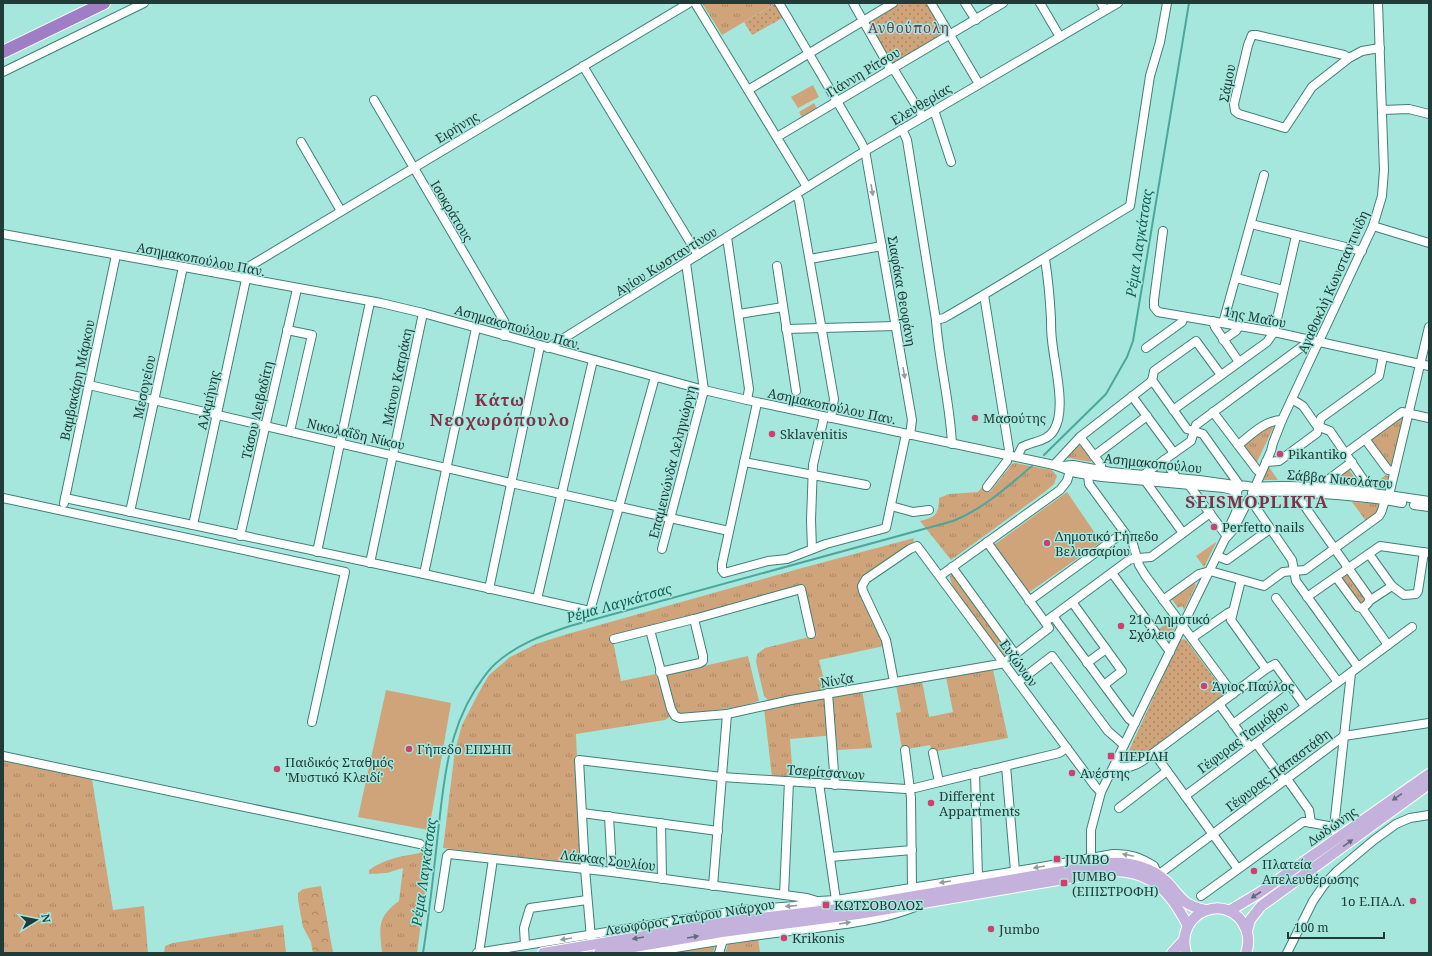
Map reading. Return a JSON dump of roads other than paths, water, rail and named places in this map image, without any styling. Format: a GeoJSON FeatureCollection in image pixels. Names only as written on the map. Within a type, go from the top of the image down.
{"type":"FeatureCollection","features":[{"type":"Feature","properties":{"kind":"highway"},"geometry":{"type":"LineString","coordinates":[[3,52],[104,3]]}},
{"type":"Feature","properties":{"kind":"main road","name":"Δωδώνης"},"geometry":{"type":"LineString","coordinates":[[1229,911],[1259,893],[1429,774]]}},
{"type":"Feature","properties":{"kind":"main road","name":"Δωδώνης"},"geometry":{"type":"LineString","coordinates":[[1246,953],[1249,943],[1247,931],[1252,916],[1262,906],[1429,784]]}},
{"type":"Feature","properties":{"kind":"main road","name":"Λεωφόρος Σταύρου Νιάρχου"},"geometry":{"type":"LineString","coordinates":[[543,953],[734,921],[838,910],[1110,863],[1131,864],[1149,870],[1168,883],[1184,902],[1194,908],[1205,910]]}},
{"type":"Feature","properties":{"kind":"main road","name":"Λεωφόρος Σταύρου Νιάρχου"},"geometry":{"type":"LineString","coordinates":[[599,953],[722,932],[814,921],[1101,872],[1122,871],[1140,874],[1160,886],[1180,910],[1188,926]]}},
{"type":"Feature","properties":{"kind":"main road"},"geometry":{"type":"LineString","coordinates":[[1186,953],[1184,940],[1188,926],[1194,917],[1205,910],[1218,909],[1229,911],[1240,920],[1247,931]]}},
{"type":"Feature","properties":{"kind":"main road"},"geometry":{"type":"LineString","coordinates":[[1172,953],[1184,940]]}},
{"type":"Feature","properties":{"kind":"street"},"geometry":{"type":"LineString","coordinates":[[3,72],[144,3]]}},
{"type":"Feature","properties":{"kind":"street","name":"Ειρήνης"},"geometry":{"type":"LineString","coordinates":[[247,280],[249,269],[252,264],[689,3]]}},
{"type":"Feature","properties":{"kind":"street"},"geometry":{"type":"LineString","coordinates":[[696,3],[807,187]]}},
{"type":"Feature","properties":{"kind":"street","name":"Σιαφάκα Θεοφάνη"},"geometry":{"type":"LineString","coordinates":[[779,3],[865,151],[912,420],[886,528],[812,549]]}},
{"type":"Feature","properties":{"kind":"street"},"geometry":{"type":"LineString","coordinates":[[853,3],[892,69],[923,117]]}},
{"type":"Feature","properties":{"kind":"street"},"geometry":{"type":"LineString","coordinates":[[748,90],[893,3]]}},
{"type":"Feature","properties":{"kind":"street"},"geometry":{"type":"LineString","coordinates":[[931,3],[979,84]]}},
{"type":"Feature","properties":{"kind":"street"},"geometry":{"type":"LineString","coordinates":[[965,3],[976,20]]}},
{"type":"Feature","properties":{"kind":"street","name":"Γιάννη Ρίτσου"},"geometry":{"type":"LineString","coordinates":[[777,137],[1003,3]]}},
{"type":"Feature","properties":{"kind":"street"},"geometry":{"type":"LineString","coordinates":[[1040,3],[1060,37]]}},
{"type":"Feature","properties":{"kind":"street","name":"Ελευθερίας"},"geometry":{"type":"LineString","coordinates":[[796,195],[865,151],[1060,37],[1103,7],[1118,3]]}},
{"type":"Feature","properties":{"kind":"street"},"geometry":{"type":"LineString","coordinates":[[936,320],[944,318],[984,295],[1130,206],[1150,76],[1160,42],[1167,3]]}},
{"type":"Feature","properties":{"kind":"street","name":"Αγαθοκλή Κωνσταντινίδη"},"geometry":{"type":"LineString","coordinates":[[1246,492],[1266,462],[1315,341],[1362,251],[1373,226],[1380,204],[1383,179],[1378,3]]}},
{"type":"Feature","properties":{"kind":"street","name":"Σάμου"},"geometry":{"type":"LineString","coordinates":[[1349,58],[1344,55],[1252,35],[1234,104],[1234,111],[1238,114],[1285,128],[1312,87],[1349,58],[1362,52],[1380,48]]}},
{"type":"Feature","properties":{"kind":"street"},"geometry":{"type":"LineString","coordinates":[[583,66],[698,255]]}},
{"type":"Feature","properties":{"kind":"street","name":"Ισοκράτους"},"geometry":{"type":"LineString","coordinates":[[374,100],[417,176],[504,322],[506,328],[504,336]]}},
{"type":"Feature","properties":{"kind":"street"},"geometry":{"type":"LineString","coordinates":[[1382,110],[1409,109],[1429,114]]}},
{"type":"Feature","properties":{"kind":"street"},"geometry":{"type":"LineString","coordinates":[[934,110],[951,162]]}},
{"type":"Feature","properties":{"kind":"street"},"geometry":{"type":"LineString","coordinates":[[902,130],[907,140],[936,320],[951,424],[952,444]]}},
{"type":"Feature","properties":{"kind":"street"},"geometry":{"type":"LineString","coordinates":[[301,142],[341,211]]}},
{"type":"Feature","properties":{"kind":"street"},"geometry":{"type":"LineString","coordinates":[[1223,323],[1264,175]]}},
{"type":"Feature","properties":{"kind":"street"},"geometry":{"type":"LineString","coordinates":[[757,403],[729,531],[722,568],[724,573],[768,561],[787,559],[812,549],[811,520],[814,458],[834,399],[810,259],[799,200],[796,195]]}},
{"type":"Feature","properties":{"kind":"street","name":"Αγίου Κωσταντίνου"},"geometry":{"type":"LineString","coordinates":[[544,347],[686,263],[796,195]]}},
{"type":"Feature","properties":{"kind":"street"},"geometry":{"type":"LineString","coordinates":[[1251,224],[1362,251]]}},
{"type":"Feature","properties":{"kind":"street"},"geometry":{"type":"LineString","coordinates":[[1373,226],[1429,243]]}},
{"type":"Feature","properties":{"kind":"street","name":"1ης Μαΐου"},"geometry":{"type":"LineString","coordinates":[[1163,231],[1154,304],[1158,312],[1274,332],[1429,366]]}},
{"type":"Feature","properties":{"kind":"street","name":"Ασημακοπούλου Παν."},"geometry":{"type":"LineString","coordinates":[[3,234],[423,313],[655,377],[757,403],[1058,466]]}},
{"type":"Feature","properties":{"kind":"street"},"geometry":{"type":"LineString","coordinates":[[1173,410],[1267,342],[1274,332],[1296,236]]}},
{"type":"Feature","properties":{"kind":"street"},"geometry":{"type":"LineString","coordinates":[[727,237],[749,389],[747,400]]}},
{"type":"Feature","properties":{"kind":"street"},"geometry":{"type":"LineString","coordinates":[[810,259],[882,246]]}},
{"type":"Feature","properties":{"kind":"street","name":"Βαμβακάρη Μάρκου"},"geometry":{"type":"LineString","coordinates":[[62,511],[116,255]]}},
{"type":"Feature","properties":{"kind":"street"},"geometry":{"type":"LineString","coordinates":[[987,487],[1006,463],[1017,457],[1022,447],[1044,439],[1052,433],[1057,424],[1059,387],[1051,340],[1050,309],[1045,258]]}},
{"type":"Feature","properties":{"kind":"street","name":"Επαμεινώνδα Δεληγιώργη"},"geometry":{"type":"LineString","coordinates":[[662,549],[704,390],[686,263]]}},
{"type":"Feature","properties":{"kind":"street"},"geometry":{"type":"LineString","coordinates":[[777,266],[796,391]]}},
{"type":"Feature","properties":{"kind":"street","name":"Μεσογείου"},"geometry":{"type":"LineString","coordinates":[[130,512],[183,267]]}},
{"type":"Feature","properties":{"kind":"street"},"geometry":{"type":"LineString","coordinates":[[1236,278],[1283,290]]}},
{"type":"Feature","properties":{"kind":"street","name":"Αλκμήνης"},"geometry":{"type":"LineString","coordinates":[[193,525],[247,280]]}},
{"type":"Feature","properties":{"kind":"street","name":"Τάσου Λειβαδίτη"},"geometry":{"type":"LineString","coordinates":[[240,536],[297,289]]}},
{"type":"Feature","properties":{"kind":"street"},"geometry":{"type":"LineString","coordinates":[[984,295],[1009,446],[1017,457]]}},
{"type":"Feature","properties":{"kind":"street"},"geometry":{"type":"LineString","coordinates":[[317,552],[370,302]]}},
{"type":"Feature","properties":{"kind":"street"},"geometry":{"type":"LineString","coordinates":[[738,314],[783,307]]}},
{"type":"Feature","properties":{"kind":"street","name":"Μάνου Κατράκη"},"geometry":{"type":"LineString","coordinates":[[370,563],[423,313]]}},
{"type":"Feature","properties":{"kind":"street"},"geometry":{"type":"LineString","coordinates":[[1146,348],[1182,322],[1184,317]]}},
{"type":"Feature","properties":{"kind":"street"},"geometry":{"type":"LineString","coordinates":[[1213,322],[1239,362]]}},
{"type":"Feature","properties":{"kind":"street"},"geometry":{"type":"LineString","coordinates":[[786,329],[896,326]]}},
{"type":"Feature","properties":{"kind":"street"},"geometry":{"type":"LineString","coordinates":[[1224,340],[1236,331],[1239,326]]}},
{"type":"Feature","properties":{"kind":"street"},"geometry":{"type":"LineString","coordinates":[[1164,600],[1199,574],[1210,571],[1264,586],[1283,572],[1305,570],[1379,516],[1382,511],[1394,471],[1429,327]]}},
{"type":"Feature","properties":{"kind":"street"},"geometry":{"type":"LineString","coordinates":[[424,574],[476,328]]}},
{"type":"Feature","properties":{"kind":"street"},"geometry":{"type":"LineString","coordinates":[[287,330],[312,335],[290,431]]}},
{"type":"Feature","properties":{"kind":"street"},"geometry":{"type":"LineString","coordinates":[[1058,466],[1080,437],[1152,380],[1154,371],[1196,341],[1222,375]]}},
{"type":"Feature","properties":{"kind":"street"},"geometry":{"type":"LineString","coordinates":[[1183,533],[1145,478],[1164,460],[1191,441],[1196,425],[1315,341]]}},
{"type":"Feature","properties":{"kind":"street"},"geometry":{"type":"LineString","coordinates":[[489,589],[511,482],[544,347]]}},
{"type":"Feature","properties":{"kind":"street"},"geometry":{"type":"LineString","coordinates":[[1266,462],[1279,461],[1317,433],[1321,418],[1379,376],[1383,356]]}},
{"type":"Feature","properties":{"kind":"street"},"geometry":{"type":"LineString","coordinates":[[537,600],[593,360]]}},
{"type":"Feature","properties":{"kind":"street"},"geometry":{"type":"LineString","coordinates":[[65,498],[424,574],[590,611],[655,377]]}},
{"type":"Feature","properties":{"kind":"street"},"geometry":{"type":"LineString","coordinates":[[1152,380],[1187,429],[1203,434],[1246,492],[1292,560],[1296,582],[1358,667]]}},
{"type":"Feature","properties":{"kind":"street","name":"Νικολαΐδη Νίκου"},"geometry":{"type":"LineString","coordinates":[[89,385],[729,531]]}},
{"type":"Feature","properties":{"kind":"street"},"geometry":{"type":"LineString","coordinates":[[1132,396],[1174,453]]}},
{"type":"Feature","properties":{"kind":"street"},"geometry":{"type":"LineString","coordinates":[[1292,399],[1303,406],[1314,423],[1330,431],[1372,492]]}},
{"type":"Feature","properties":{"kind":"street"},"geometry":{"type":"LineString","coordinates":[[1213,412],[1257,470]]}},
{"type":"Feature","properties":{"kind":"street"},"geometry":{"type":"LineString","coordinates":[[1346,453],[1402,412],[1429,418]]}},
{"type":"Feature","properties":{"kind":"street"},"geometry":{"type":"LineString","coordinates":[[1094,456],[1147,416]]}},
{"type":"Feature","properties":{"kind":"street"},"geometry":{"type":"LineString","coordinates":[[1238,445],[1269,423],[1275,420],[1282,420]]}},
{"type":"Feature","properties":{"kind":"street"},"geometry":{"type":"LineString","coordinates":[[1080,437],[1101,465],[1101,471]]}},
{"type":"Feature","properties":{"kind":"street"},"geometry":{"type":"LineString","coordinates":[[1365,439],[1388,470],[1394,471]]}},
{"type":"Feature","properties":{"kind":"street","name":"Αγαθοκλή Κωνσταντινίδη"},"geometry":{"type":"LineString","coordinates":[[1246,492],[1267,448],[1273,443]]}},
{"type":"Feature","properties":{"kind":"street"},"geometry":{"type":"LineString","coordinates":[[1164,460],[1177,478]]}},
{"type":"Feature","properties":{"kind":"street"},"geometry":{"type":"LineString","coordinates":[[744,462],[866,485]]}},
{"type":"Feature","properties":{"kind":"street"},"geometry":{"type":"LineString","coordinates":[[1316,488],[1352,462]]}},
{"type":"Feature","properties":{"kind":"street","name":"Ασημακοπούλου"},"geometry":{"type":"LineString","coordinates":[[1058,466],[1074,465],[1101,471],[1189,485],[1226,488],[1234,491],[1246,492]]}},
{"type":"Feature","properties":{"kind":"street","name":"Ασημακοπούλου"},"geometry":{"type":"LineString","coordinates":[[1058,466],[1070,471],[1088,475],[1177,478],[1246,492]]}},
{"type":"Feature","properties":{"kind":"street"},"geometry":{"type":"LineString","coordinates":[[940,576],[1060,490],[1070,471]]}},
{"type":"Feature","properties":{"kind":"street"},"geometry":{"type":"LineString","coordinates":[[1088,475],[1089,484],[1134,547],[1136,558],[1142,571],[1233,694]]}},
{"type":"Feature","properties":{"kind":"street"},"geometry":{"type":"LineString","coordinates":[[1189,485],[1226,537]]}},
{"type":"Feature","properties":{"kind":"street","name":"Σάββα Νικολάτου"},"geometry":{"type":"LineString","coordinates":[[1246,492],[1277,485],[1372,492],[1386,497],[1429,507]]}},
{"type":"Feature","properties":{"kind":"street","name":"Σάββα Νικολάτου"},"geometry":{"type":"LineString","coordinates":[[1246,492],[1271,491],[1386,497],[1429,501]]}},
{"type":"Feature","properties":{"kind":"street"},"geometry":{"type":"LineString","coordinates":[[1226,537],[1233,530],[1246,492]]}},
{"type":"Feature","properties":{"kind":"street"},"geometry":{"type":"LineString","coordinates":[[1090,858],[1092,824],[1101,792],[1210,571],[1246,492]]}},
{"type":"Feature","properties":{"kind":"street"},"geometry":{"type":"LineString","coordinates":[[1297,493],[1301,501],[1368,596],[1369,601]]}},
{"type":"Feature","properties":{"kind":"street"},"geometry":{"type":"LineString","coordinates":[[3,498],[345,572],[312,722]]}},
{"type":"Feature","properties":{"kind":"street"},"geometry":{"type":"LineString","coordinates":[[891,506],[913,512],[929,510]]}},
{"type":"Feature","properties":{"kind":"street"},"geometry":{"type":"LineString","coordinates":[[1045,622],[1129,560],[1150,557],[1210,513]]}},
{"type":"Feature","properties":{"kind":"street"},"geometry":{"type":"LineString","coordinates":[[138,526],[141,514]]}},
{"type":"Feature","properties":{"kind":"street"},"geometry":{"type":"LineString","coordinates":[[1217,556],[1224,560],[1228,559],[1270,528]]}},
{"type":"Feature","properties":{"kind":"street"},"geometry":{"type":"LineString","coordinates":[[1029,601],[1124,532]]}},
{"type":"Feature","properties":{"kind":"street"},"geometry":{"type":"LineString","coordinates":[[987,542],[1049,628],[1004,663]]}},
{"type":"Feature","properties":{"kind":"street","name":"Ευζώνων"},"geometry":{"type":"LineString","coordinates":[[894,682],[886,640],[862,586],[866,579],[916,546],[1101,792]]}},
{"type":"Feature","properties":{"kind":"street"},"geometry":{"type":"LineString","coordinates":[[1307,597],[1380,546],[1427,552],[1416,594],[1404,595],[1392,586],[1369,554]]}},
{"type":"Feature","properties":{"kind":"street"},"geometry":{"type":"LineString","coordinates":[[952,567],[1015,654]]}},
{"type":"Feature","properties":{"kind":"street"},"geometry":{"type":"LineString","coordinates":[[1112,573],[1170,652]]}},
{"type":"Feature","properties":{"kind":"street"},"geometry":{"type":"LineString","coordinates":[[1336,577],[1356,605],[1359,608],[1362,608],[1388,645]]}},
{"type":"Feature","properties":{"kind":"street"},"geometry":{"type":"LineString","coordinates":[[1241,580],[1231,620],[1266,669]]}},
{"type":"Feature","properties":{"kind":"street"},"geometry":{"type":"LineString","coordinates":[[1362,608],[1368,604],[1369,601],[1392,586]]}},
{"type":"Feature","properties":{"kind":"street"},"geometry":{"type":"LineString","coordinates":[[614,639],[694,619],[801,589],[811,634]]}},
{"type":"Feature","properties":{"kind":"street"},"geometry":{"type":"LineString","coordinates":[[1276,598],[1338,682]]}},
{"type":"Feature","properties":{"kind":"street"},"geometry":{"type":"LineString","coordinates":[[1072,602],[1122,671],[1104,685]]}},
{"type":"Feature","properties":{"kind":"street"},"geometry":{"type":"LineString","coordinates":[[1192,638],[1228,613],[1233,612]]}},
{"type":"Feature","properties":{"kind":"street"},"geometry":{"type":"LineString","coordinates":[[1053,616],[1129,719],[1135,724]]}},
{"type":"Feature","properties":{"kind":"street"},"geometry":{"type":"LineString","coordinates":[[650,630],[660,672],[700,663],[703,661],[704,657],[694,619]]}},
{"type":"Feature","properties":{"kind":"street","name":"Γέφυρας Τσιμόβου"},"geometry":{"type":"LineString","coordinates":[[1185,796],[1412,627]]}},
{"type":"Feature","properties":{"kind":"street"},"geometry":{"type":"LineString","coordinates":[[1087,662],[1106,649]]}},
{"type":"Feature","properties":{"kind":"street"},"geometry":{"type":"LineString","coordinates":[[1018,682],[1052,656],[1108,731],[1124,745]]}},
{"type":"Feature","properties":{"kind":"street","name":"Νίνζα"},"geometry":{"type":"LineString","coordinates":[[660,672],[671,709],[675,716],[685,718],[727,714],[763,705],[828,693],[1004,663]]}},
{"type":"Feature","properties":{"kind":"street"},"geometry":{"type":"LineString","coordinates":[[1114,766],[1122,768],[1140,763],[1274,664],[1305,706]]}},
{"type":"Feature","properties":{"kind":"street"},"geometry":{"type":"LineString","coordinates":[[1337,839],[1334,827],[1351,672]]}},
{"type":"Feature","properties":{"kind":"street"},"geometry":{"type":"LineString","coordinates":[[1233,724],[1288,683]]}},
{"type":"Feature","properties":{"kind":"street"},"geometry":{"type":"LineString","coordinates":[[828,693],[835,784]]}},
{"type":"Feature","properties":{"kind":"street"},"geometry":{"type":"LineString","coordinates":[[1219,704],[1233,724],[1286,780],[1309,810],[1311,823]]}},
{"type":"Feature","properties":{"kind":"street"},"geometry":{"type":"LineString","coordinates":[[713,886],[727,714]]}},
{"type":"Feature","properties":{"kind":"street","name":"Γέφυρας Παπαστάθη"},"geometry":{"type":"LineString","coordinates":[[1158,875],[1344,736],[1429,723]]}},
{"type":"Feature","properties":{"kind":"street","name":"Τσερίτσανων"},"geometry":{"type":"LineString","coordinates":[[582,813],[579,760],[722,777],[889,789],[910,789],[1059,753],[1067,748]]}},
{"type":"Feature","properties":{"kind":"street"},"geometry":{"type":"LineString","coordinates":[[905,750],[910,789],[912,887]]}},
{"type":"Feature","properties":{"kind":"street"},"geometry":{"type":"LineString","coordinates":[[1154,753],[1238,869]]}},
{"type":"Feature","properties":{"kind":"street"},"geometry":{"type":"LineString","coordinates":[[934,754],[938,782]]}},
{"type":"Feature","properties":{"kind":"street"},"geometry":{"type":"LineString","coordinates":[[3,756],[420,844]]}},
{"type":"Feature","properties":{"kind":"street"},"geometry":{"type":"LineString","coordinates":[[1006,766],[1015,871]]}},
{"type":"Feature","properties":{"kind":"street"},"geometry":{"type":"LineString","coordinates":[[1118,808],[1167,771]]}},
{"type":"Feature","properties":{"kind":"street"},"geometry":{"type":"LineString","coordinates":[[975,773],[978,877]]}},
{"type":"Feature","properties":{"kind":"street"},"geometry":{"type":"LineString","coordinates":[[784,895],[790,781]]}},
{"type":"Feature","properties":{"kind":"street"},"geometry":{"type":"LineString","coordinates":[[819,783],[836,900]]}},
{"type":"Feature","properties":{"kind":"street"},"geometry":{"type":"LineString","coordinates":[[592,946],[587,900],[582,813],[718,831]]}},
{"type":"Feature","properties":{"kind":"street"},"geometry":{"type":"LineString","coordinates":[[1287,953],[1313,900],[1337,871],[1396,824],[1410,818],[1429,815]]}},
{"type":"Feature","properties":{"kind":"street"},"geometry":{"type":"LineString","coordinates":[[609,816],[612,872]]}},
{"type":"Feature","properties":{"kind":"street"},"geometry":{"type":"LineString","coordinates":[[1200,896],[1302,823],[1305,822],[1334,827]]}},
{"type":"Feature","properties":{"kind":"street"},"geometry":{"type":"LineString","coordinates":[[661,823],[662,879]]}},
{"type":"Feature","properties":{"kind":"street"},"geometry":{"type":"LineString","coordinates":[[830,857],[912,850]]}},
{"type":"Feature","properties":{"kind":"street","name":"Λάκκας Σουλίου"},"geometry":{"type":"LineString","coordinates":[[439,908],[447,856],[449,854],[612,872],[819,901]]}},
{"type":"Feature","properties":{"kind":"street"},"geometry":{"type":"LineString","coordinates":[[493,859],[478,953],[742,910],[795,906],[819,901],[836,900],[1113,854],[1129,854],[1139,858],[1154,866],[1158,875]]}},
{"type":"Feature","properties":{"kind":"street"},"geometry":{"type":"LineString","coordinates":[[525,945],[524,928],[530,908],[587,900]]}},
{"type":"Feature","properties":{"kind":"street"},"geometry":{"type":"LineString","coordinates":[[646,953],[723,940],[859,921],[901,913],[927,902]]}},
{"type":"Feature","properties":{"kind":"street"},"geometry":{"type":"LineString","coordinates":[[719,953],[723,940]]}},
{"type":"Feature","properties":{"kind":"waterway","name":"Ρέμα Λαγκάτσας"},"geometry":{"type":"LineString","coordinates":[[1044,455],[1106,394],[1127,357],[1133,341],[1189,3]]}},
{"type":"Feature","properties":{"kind":"waterway","name":"Ρέμα Λαγκάτσας"},"geometry":{"type":"LineString","coordinates":[[423,953],[431,898],[441,802],[447,763],[452,744],[465,708],[475,690],[489,670],[503,657],[531,641],[570,626],[953,521],[985,504],[1032,466]]}},
{"type":"Feature","properties":{"kind":"place","name":"Μασούτης"},"geometry":{"type":"Point","coordinates":[975,418]}},
{"type":"Feature","properties":{"kind":"place","name":"Sklavenitis"},"geometry":{"type":"Point","coordinates":[772,434]}},
{"type":"Feature","properties":{"kind":"place","name":"Pikantiko"},"geometry":{"type":"Point","coordinates":[1280,454]}},
{"type":"Feature","properties":{"kind":"place","name":"Perfetto nails"},"geometry":{"type":"Point","coordinates":[1214,527]}},
{"type":"Feature","properties":{"kind":"place","name":"Δημοτικό Γήπεδο Βελισσαρίου"},"geometry":{"type":"Point","coordinates":[1047,543]}},
{"type":"Feature","properties":{"kind":"place","name":"21ο Δημοτικό Σχόλειο"},"geometry":{"type":"Point","coordinates":[1121,626]}},
{"type":"Feature","properties":{"kind":"place","name":"Άγιος Παύλος"},"geometry":{"type":"Point","coordinates":[1204,686]}},
{"type":"Feature","properties":{"kind":"place","name":"Γήπεδο ΕΠΣΗΠ"},"geometry":{"type":"Point","coordinates":[409,749]}},
{"type":"Feature","properties":{"kind":"place","name":"ΠΕΡΙΔΗ"},"geometry":{"type":"Point","coordinates":[1111,756]}},
{"type":"Feature","properties":{"kind":"place","name":"Παιδικός Σταθμός 'Μυστικό Κλειδί'"},"geometry":{"type":"Point","coordinates":[277,769]}},
{"type":"Feature","properties":{"kind":"place","name":"Ανέστης"},"geometry":{"type":"Point","coordinates":[1072,773]}},
{"type":"Feature","properties":{"kind":"place","name":"Different Appartments"},"geometry":{"type":"Point","coordinates":[931,803]}},
{"type":"Feature","properties":{"kind":"place","name":"JUMBO"},"geometry":{"type":"Point","coordinates":[1057,859]}},
{"type":"Feature","properties":{"kind":"place","name":"Πλατεία Απελευθέρωσης"},"geometry":{"type":"Point","coordinates":[1254,871]}},
{"type":"Feature","properties":{"kind":"place","name":"JUMBO (ΕΠΙΣΤΡΟΦΗ)"},"geometry":{"type":"Point","coordinates":[1064,883]}},
{"type":"Feature","properties":{"kind":"place","name":"1ο Ε.ΠΑ.Λ."},"geometry":{"type":"Point","coordinates":[1413,901]}},
{"type":"Feature","properties":{"kind":"place","name":"ΚΩΤΣΟΒΟΛΟΣ"},"geometry":{"type":"Point","coordinates":[826,905]}},
{"type":"Feature","properties":{"kind":"place","name":"Jumbo"},"geometry":{"type":"Point","coordinates":[991,929]}},
{"type":"Feature","properties":{"kind":"place","name":"Krikonis"},"geometry":{"type":"Point","coordinates":[784,938]}},
{"type":"Feature","properties":{"kind":"district","name":"Ανθούπολη"},"geometry":{"type":"Point","coordinates":[909,28]}},
{"type":"Feature","properties":{"kind":"district","name":"Κάτω Νεοχωρόπουλο"},"geometry":{"type":"Point","coordinates":[500,410]}},
{"type":"Feature","properties":{"kind":"district","name":"SEISMOPLIKTA"},"geometry":{"type":"Point","coordinates":[1257,502]}}]}
